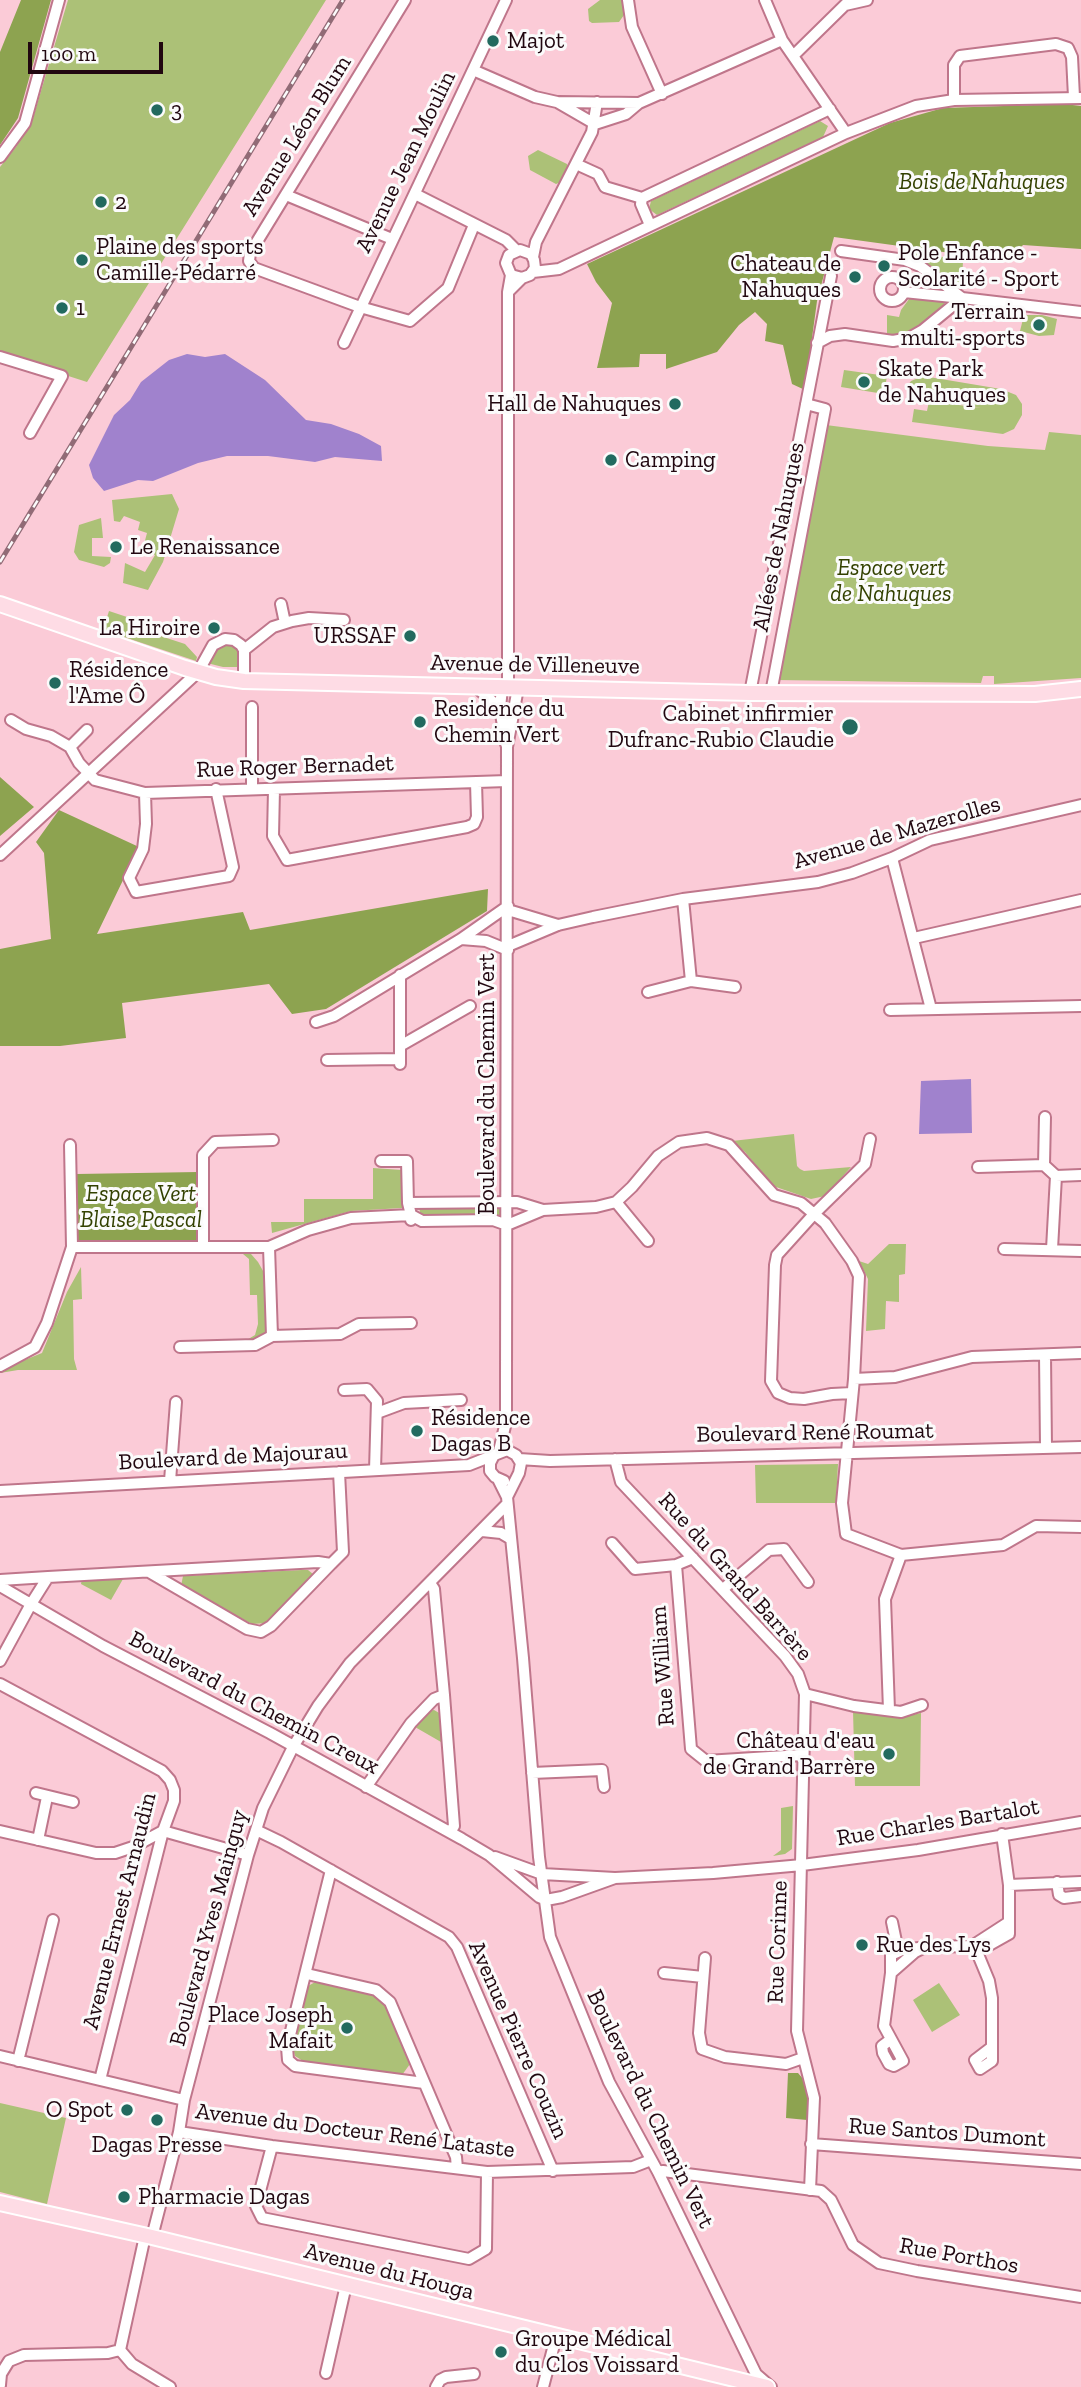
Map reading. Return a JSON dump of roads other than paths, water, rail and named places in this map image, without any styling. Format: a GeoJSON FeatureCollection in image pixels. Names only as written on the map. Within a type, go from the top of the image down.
{"type":"FeatureCollection","features":[{"type":"Feature","properties":{"kind":"main road","name":"Avenue de Villeneuve"},"geometry":{"type":"LineString","coordinates":[[0,604],[198,672],[244,681],[750,693],[1035,694],[1081,689]]}},
{"type":"Feature","properties":{"kind":"main road","name":"Avenue du Houga"},"geometry":{"type":"LineString","coordinates":[[0,2203],[769,2387]]}},
{"type":"Feature","properties":{"kind":"street"},"geometry":{"type":"LineString","coordinates":[[0,157],[25,123],[60,0]]}},
{"type":"Feature","properties":{"kind":"street","name":"Avenue Léon Blum"},"geometry":{"type":"LineString","coordinates":[[405,0],[250,253],[249,261],[254,268],[360,307],[410,321],[448,288],[474,226]]}},
{"type":"Feature","properties":{"kind":"street","name":"Avenue Jean Moulin"},"geometry":{"type":"LineString","coordinates":[[344,343],[506,0]]}},
{"type":"Feature","properties":{"kind":"street"},"geometry":{"type":"LineString","coordinates":[[628,0],[632,27],[662,93]]}},
{"type":"Feature","properties":{"kind":"street"},"geometry":{"type":"LineString","coordinates":[[765,0],[782,40],[846,133]]}},
{"type":"Feature","properties":{"kind":"street"},"geometry":{"type":"LineString","coordinates":[[794,55],[847,3],[867,0]]}},
{"type":"Feature","properties":{"kind":"street"},"geometry":{"type":"LineString","coordinates":[[556,102],[594,124],[626,114],[639,103],[782,40]]}},
{"type":"Feature","properties":{"kind":"street"},"geometry":{"type":"LineString","coordinates":[[507,258],[525,264],[559,269],[846,133],[916,106],[954,100],[1077,98],[1072,57],[1068,48],[1056,44],[960,56],[954,65],[954,100]]}},
{"type":"Feature","properties":{"kind":"street"},"geometry":{"type":"LineString","coordinates":[[473,70],[535,97],[556,102],[639,103]]}},
{"type":"Feature","properties":{"kind":"street"},"geometry":{"type":"LineString","coordinates":[[509,688],[508,292],[576,164],[594,124],[597,102]]}},
{"type":"Feature","properties":{"kind":"street"},"geometry":{"type":"LineString","coordinates":[[576,164],[598,174],[605,187],[642,198],[830,109]]}},
{"type":"Feature","properties":{"kind":"street"},"geometry":{"type":"LineString","coordinates":[[415,194],[506,240],[525,264]]}},
{"type":"Feature","properties":{"kind":"street"},"geometry":{"type":"LineString","coordinates":[[286,195],[392,239]]}},
{"type":"Feature","properties":{"kind":"street"},"geometry":{"type":"LineString","coordinates":[[642,198],[641,204],[650,225]]}},
{"type":"Feature","properties":{"kind":"street"},"geometry":{"type":"LineString","coordinates":[[506,240],[507,267],[525,264]]}},
{"type":"Feature","properties":{"kind":"street"},"geometry":{"type":"LineString","coordinates":[[841,251],[905,260],[920,266],[962,298]]}},
{"type":"Feature","properties":{"kind":"street","name":"Allées de Nahuques"},"geometry":{"type":"LineString","coordinates":[[750,693],[831,276]]}},
{"type":"Feature","properties":{"kind":"street"},"geometry":{"type":"LineString","coordinates":[[904,292],[1081,312]]}},
{"type":"Feature","properties":{"kind":"street"},"geometry":{"type":"LineString","coordinates":[[817,343],[830,336],[845,334],[893,341],[909,338],[962,298]]}},
{"type":"Feature","properties":{"kind":"street"},"geometry":{"type":"LineString","coordinates":[[0,357],[62,376],[30,432]]}},
{"type":"Feature","properties":{"kind":"street","name":"Allées de Nahuques"},"geometry":{"type":"LineString","coordinates":[[772,693],[825,409],[806,404]]}},
{"type":"Feature","properties":{"kind":"street"},"geometry":{"type":"LineString","coordinates":[[281,604],[285,623]]}},
{"type":"Feature","properties":{"kind":"street"},"geometry":{"type":"LineString","coordinates":[[244,650],[273,627],[285,623],[309,618],[344,620]]}},
{"type":"Feature","properties":{"kind":"street"},"geometry":{"type":"LineString","coordinates":[[0,855],[198,672],[208,651],[218,642],[225,639],[234,640],[244,650],[244,681]]}},
{"type":"Feature","properties":{"kind":"street"},"geometry":{"type":"LineString","coordinates":[[476,687],[500,708]]}},
{"type":"Feature","properties":{"kind":"street","name":"Boulevard du Chemin Vert"},"geometry":{"type":"LineString","coordinates":[[507,747],[500,708],[509,688]]}},
{"type":"Feature","properties":{"kind":"street","name":"Boulevard du Chemin Vert"},"geometry":{"type":"LineString","coordinates":[[509,688],[506,1422],[517,1464]]}},
{"type":"Feature","properties":{"kind":"street"},"geometry":{"type":"LineString","coordinates":[[252,707],[252,789]]}},
{"type":"Feature","properties":{"kind":"street"},"geometry":{"type":"LineString","coordinates":[[11,720],[70,747],[89,774]]}},
{"type":"Feature","properties":{"kind":"street"},"geometry":{"type":"LineString","coordinates":[[70,747],[87,730]]}},
{"type":"Feature","properties":{"kind":"street","name":"Rue Roger Bernadet"},"geometry":{"type":"LineString","coordinates":[[89,774],[95,780],[145,793],[507,781]]}},
{"type":"Feature","properties":{"kind":"street"},"geometry":{"type":"LineString","coordinates":[[274,789],[273,836],[287,860],[467,827],[474,824],[477,817],[477,782]]}},
{"type":"Feature","properties":{"kind":"street"},"geometry":{"type":"LineString","coordinates":[[145,793],[146,824],[143,849],[129,878],[136,892],[229,876],[233,867],[216,789]]}},
{"type":"Feature","properties":{"kind":"street","name":"Avenue de Mazerolles"},"geometry":{"type":"LineString","coordinates":[[508,948],[558,925],[683,899],[818,882],[892,858],[930,840],[1081,805]]}},
{"type":"Feature","properties":{"kind":"street"},"geometry":{"type":"LineString","coordinates":[[892,858],[931,1009]]}},
{"type":"Feature","properties":{"kind":"street"},"geometry":{"type":"LineString","coordinates":[[683,899],[691,981]]}},
{"type":"Feature","properties":{"kind":"street"},"geometry":{"type":"LineString","coordinates":[[914,938],[1081,900]]}},
{"type":"Feature","properties":{"kind":"street"},"geometry":{"type":"LineString","coordinates":[[316,1022],[334,1016],[508,908]]}},
{"type":"Feature","properties":{"kind":"street","name":"Avenue de Mazerolles"},"geometry":{"type":"LineString","coordinates":[[508,908],[558,925]]}},
{"type":"Feature","properties":{"kind":"street"},"geometry":{"type":"LineString","coordinates":[[461,939],[486,940],[508,948]]}},
{"type":"Feature","properties":{"kind":"street"},"geometry":{"type":"LineString","coordinates":[[327,1060],[400,1062],[400,975]]}},
{"type":"Feature","properties":{"kind":"street"},"geometry":{"type":"LineString","coordinates":[[648,992],[691,981],[735,987]]}},
{"type":"Feature","properties":{"kind":"street"},"geometry":{"type":"LineString","coordinates":[[400,1046],[470,1006]]}},
{"type":"Feature","properties":{"kind":"street"},"geometry":{"type":"LineString","coordinates":[[890,1010],[1081,1006]]}},
{"type":"Feature","properties":{"kind":"street"},"geometry":{"type":"LineString","coordinates":[[1044,1165],[1045,1117]]}},
{"type":"Feature","properties":{"kind":"street"},"geometry":{"type":"LineString","coordinates":[[72,1247],[268,1247],[308,1230],[351,1218],[493,1220],[507,1225],[542,1210],[596,1207],[616,1202],[658,1156],[679,1142],[706,1138],[729,1145],[774,1195],[801,1203],[825,1223],[852,1261],[859,1276],[854,1379],[842,1503],[846,1534],[901,1555],[1003,1545],[1036,1526],[1081,1527]]}},
{"type":"Feature","properties":{"kind":"street"},"geometry":{"type":"LineString","coordinates":[[852,1393],[804,1399],[790,1398],[778,1393],[771,1381],[772,1314],[777,1255],[865,1164],[870,1139]]}},
{"type":"Feature","properties":{"kind":"street"},"geometry":{"type":"LineString","coordinates":[[203,1246],[203,1155],[215,1142],[273,1140]]}},
{"type":"Feature","properties":{"kind":"street"},"geometry":{"type":"LineString","coordinates":[[0,1366],[35,1347],[47,1323],[72,1247],[70,1145]]}},
{"type":"Feature","properties":{"kind":"street"},"geometry":{"type":"LineString","coordinates":[[381,1161],[407,1161],[411,1218]]}},
{"type":"Feature","properties":{"kind":"street"},"geometry":{"type":"LineString","coordinates":[[978,1167],[1044,1165],[1056,1176],[1081,1175]]}},
{"type":"Feature","properties":{"kind":"street"},"geometry":{"type":"LineString","coordinates":[[1052,1249],[1056,1176]]}},
{"type":"Feature","properties":{"kind":"street"},"geometry":{"type":"LineString","coordinates":[[408,1203],[517,1202],[542,1210]]}},
{"type":"Feature","properties":{"kind":"street"},"geometry":{"type":"LineString","coordinates":[[616,1202],[648,1241]]}},
{"type":"Feature","properties":{"kind":"street"},"geometry":{"type":"LineString","coordinates":[[268,1247],[272,1336]]}},
{"type":"Feature","properties":{"kind":"street"},"geometry":{"type":"LineString","coordinates":[[1004,1249],[1081,1251]]}},
{"type":"Feature","properties":{"kind":"street"},"geometry":{"type":"LineString","coordinates":[[180,1347],[255,1345],[272,1336],[340,1334],[359,1325],[411,1323]]}},
{"type":"Feature","properties":{"kind":"street"},"geometry":{"type":"LineString","coordinates":[[854,1379],[895,1377],[972,1357],[1081,1353]]}},
{"type":"Feature","properties":{"kind":"street"},"geometry":{"type":"LineString","coordinates":[[1045,1355],[1046,1448]]}},
{"type":"Feature","properties":{"kind":"street"},"geometry":{"type":"LineString","coordinates":[[344,1390],[367,1388],[377,1402],[375,1470]]}},
{"type":"Feature","properties":{"kind":"street"},"geometry":{"type":"LineString","coordinates":[[377,1413],[404,1403],[461,1400]]}},
{"type":"Feature","properties":{"kind":"street"},"geometry":{"type":"LineString","coordinates":[[170,1481],[176,1402]]}},
{"type":"Feature","properties":{"kind":"street","name":"Boulevard du Chemin Vert"},"geometry":{"type":"LineString","coordinates":[[506,1422],[497,1453],[489,1467],[507,1500],[550,1937],[609,2082],[658,2172],[751,2381]]}},
{"type":"Feature","properties":{"kind":"street","name":"Boulevard René Roumat"},"geometry":{"type":"LineString","coordinates":[[517,1464],[1081,1447]]}},
{"type":"Feature","properties":{"kind":"street"},"geometry":{"type":"LineString","coordinates":[[497,1453],[517,1464]]}},
{"type":"Feature","properties":{"kind":"street","name":"Boulevard de Majourau"},"geometry":{"type":"LineString","coordinates":[[0,1491],[468,1465],[497,1453]]}},
{"type":"Feature","properties":{"kind":"street","name":"Rue du Grand Barrère"},"geometry":{"type":"LineString","coordinates":[[615,1460],[621,1482],[785,1656],[798,1674],[805,1694],[854,1706],[901,1712],[922,1705]]}},
{"type":"Feature","properties":{"kind":"street"},"geometry":{"type":"LineString","coordinates":[[495,1477],[508,1481],[517,1464]]}},
{"type":"Feature","properties":{"kind":"street"},"geometry":{"type":"LineString","coordinates":[[507,1500],[517,1464]]}},
{"type":"Feature","properties":{"kind":"street","name":"Boulevard de Majourau"},"geometry":{"type":"LineString","coordinates":[[468,1465],[495,1477]]}},
{"type":"Feature","properties":{"kind":"street"},"geometry":{"type":"LineString","coordinates":[[149,1572],[247,1629],[261,1632],[271,1626],[343,1552],[339,1472]]}},
{"type":"Feature","properties":{"kind":"street","name":"Boulevard Yves Mainguy"},"geometry":{"type":"LineString","coordinates":[[120,2350],[179,2132],[184,2101],[248,1855],[263,1808],[293,1746],[317,1706],[350,1663],[482,1531],[507,1500]]}},
{"type":"Feature","properties":{"kind":"street"},"geometry":{"type":"LineString","coordinates":[[482,1531],[501,1533],[511,1539]]}},
{"type":"Feature","properties":{"kind":"street"},"geometry":{"type":"LineString","coordinates":[[612,1543],[635,1569],[676,1565],[693,1558]]}},
{"type":"Feature","properties":{"kind":"street"},"geometry":{"type":"LineString","coordinates":[[723,1589],[769,1550],[784,1549],[808,1581]]}},
{"type":"Feature","properties":{"kind":"street"},"geometry":{"type":"LineString","coordinates":[[889,1710],[885,1599],[901,1555]]}},
{"type":"Feature","properties":{"kind":"street"},"geometry":{"type":"LineString","coordinates":[[0,1583],[48,1577],[331,1563]]}},
{"type":"Feature","properties":{"kind":"street","name":"Rue William"},"geometry":{"type":"LineString","coordinates":[[676,1565],[691,1749],[706,1760],[802,1755]]}},
{"type":"Feature","properties":{"kind":"street"},"geometry":{"type":"LineString","coordinates":[[0,1661],[48,1577]]}},
{"type":"Feature","properties":{"kind":"street","name":"Boulevard du Chemin Creux"},"geometry":{"type":"LineString","coordinates":[[0,1583],[103,1646],[293,1746],[489,1855],[543,1879]]}},
{"type":"Feature","properties":{"kind":"street"},"geometry":{"type":"LineString","coordinates":[[430,1583],[434,1588],[444,1695],[454,1826],[450,1832]]}},
{"type":"Feature","properties":{"kind":"street","name":"Avenue Ernest Arnaudin"},"geometry":{"type":"LineString","coordinates":[[0,1684],[162,1771],[174,1790],[174,1801],[163,1831],[100,2080]]}},
{"type":"Feature","properties":{"kind":"street","name":"Rue Corinne"},"geometry":{"type":"LineString","coordinates":[[805,1694],[797,2031],[814,2098],[810,2190]]}},
{"type":"Feature","properties":{"kind":"street"},"geometry":{"type":"LineString","coordinates":[[366,1787],[411,1723],[434,1699],[444,1695]]}},
{"type":"Feature","properties":{"kind":"street"},"geometry":{"type":"LineString","coordinates":[[532,1773],[602,1770],[604,1787]]}},
{"type":"Feature","properties":{"kind":"street"},"geometry":{"type":"LineString","coordinates":[[38,1840],[42,1795],[73,1802]]}},
{"type":"Feature","properties":{"kind":"street","name":"Rue Charles Bartalot"},"geometry":{"type":"LineString","coordinates":[[615,1878],[802,1865],[918,1850],[1081,1822]]}},
{"type":"Feature","properties":{"kind":"street","name":"Avenue Pierre Couzin"},"geometry":{"type":"LineString","coordinates":[[256,1830],[449,1937],[457,1947],[553,2171]]}},
{"type":"Feature","properties":{"kind":"street"},"geometry":{"type":"LineString","coordinates":[[0,1831],[96,1853],[115,1853],[163,1831],[248,1855]]}},
{"type":"Feature","properties":{"kind":"street"},"geometry":{"type":"LineString","coordinates":[[890,2040],[884,2026],[891,1955],[898,1951],[925,1947],[974,1949],[1009,1934],[1009,1885],[1002,1834]]}},
{"type":"Feature","properties":{"kind":"street","name":"Boulevard du Chemin Creux"},"geometry":{"type":"LineString","coordinates":[[489,1855],[546,1900]]}},
{"type":"Feature","properties":{"kind":"street"},"geometry":{"type":"LineString","coordinates":[[331,1870],[287,2047],[288,2060],[295,2066],[424,2082]]}},
{"type":"Feature","properties":{"kind":"street"},"geometry":{"type":"LineString","coordinates":[[521,1882],[615,1878]]}},
{"type":"Feature","properties":{"kind":"street"},"geometry":{"type":"LineString","coordinates":[[546,1900],[615,1878]]}},
{"type":"Feature","properties":{"kind":"street"},"geometry":{"type":"LineString","coordinates":[[1056,1882],[1059,1895],[1064,1898],[1081,1896]]}},
{"type":"Feature","properties":{"kind":"street"},"geometry":{"type":"LineString","coordinates":[[1009,1885],[1081,1882]]}},
{"type":"Feature","properties":{"kind":"street"},"geometry":{"type":"LineString","coordinates":[[18,2061],[53,1920]]}},
{"type":"Feature","properties":{"kind":"street"},"geometry":{"type":"LineString","coordinates":[[892,1922],[898,1951]]}},
{"type":"Feature","properties":{"kind":"street"},"geometry":{"type":"LineString","coordinates":[[891,1973],[915,1952],[925,1947]]}},
{"type":"Feature","properties":{"kind":"street"},"geometry":{"type":"LineString","coordinates":[[974,1949],[989,1981],[992,1998],[992,2047]]}},
{"type":"Feature","properties":{"kind":"street"},"geometry":{"type":"LineString","coordinates":[[705,1958],[699,2033],[702,2049],[725,2057],[786,2064],[803,2059]]}},
{"type":"Feature","properties":{"kind":"street"},"geometry":{"type":"LineString","coordinates":[[307,1973],[376,1990],[390,2002],[456,2157],[457,2168]]}},
{"type":"Feature","properties":{"kind":"street"},"geometry":{"type":"LineString","coordinates":[[664,1973],[703,1977]]}},
{"type":"Feature","properties":{"kind":"street"},"geometry":{"type":"LineString","coordinates":[[0,2056],[184,2101]]}},
{"type":"Feature","properties":{"kind":"street","name":"Avenue du Docteur René Lataste"},"geometry":{"type":"LineString","coordinates":[[179,2132],[487,2172],[633,2167],[651,2160]]}},
{"type":"Feature","properties":{"kind":"street","name":"Rue Santos Dumont"},"geometry":{"type":"LineString","coordinates":[[811,2144],[1081,2164]]}},
{"type":"Feature","properties":{"kind":"street"},"geometry":{"type":"LineString","coordinates":[[272,2146],[256,2206],[262,2218],[469,2259],[486,2249],[487,2172]]}},
{"type":"Feature","properties":{"kind":"street"},"geometry":{"type":"LineString","coordinates":[[658,2172],[810,2190]]}},
{"type":"Feature","properties":{"kind":"street","name":"Rue Porthos"},"geometry":{"type":"LineString","coordinates":[[810,2190],[821,2191],[827,2195],[853,2245],[879,2263],[1081,2297]]}},
{"type":"Feature","properties":{"kind":"street"},"geometry":{"type":"LineString","coordinates":[[326,2373],[346,2285]]}},
{"type":"Feature","properties":{"kind":"street"},"geometry":{"type":"LineString","coordinates":[[543,2387],[556,2337]]}},
{"type":"Feature","properties":{"kind":"street"},"geometry":{"type":"LineString","coordinates":[[0,2386],[1,2374],[9,2361],[24,2355],[108,2353],[120,2350],[132,2364],[170,2387]]}},
{"type":"Feature","properties":{"kind":"street"},"geometry":{"type":"LineString","coordinates":[[436,2387],[440,2380],[446,2377],[474,2374]]}},
{"type":"Feature","properties":{"kind":"railway"},"geometry":{"type":"LineString","coordinates":[[0,562],[343,0]]}},
{"type":"Feature","properties":{"kind":"place","name":"Majot"},"geometry":{"type":"Point","coordinates":[493,41]}},
{"type":"Feature","properties":{"kind":"place","name":"3"},"geometry":{"type":"Point","coordinates":[157,110]}},
{"type":"Feature","properties":{"kind":"place","name":"2"},"geometry":{"type":"Point","coordinates":[101,202]}},
{"type":"Feature","properties":{"kind":"place","name":"Plaine des sports Camille-Pédarré"},"geometry":{"type":"Point","coordinates":[82,260]}},
{"type":"Feature","properties":{"kind":"place","name":"Pole Enfance - Scolarité - Sport"},"geometry":{"type":"Point","coordinates":[884,266]}},
{"type":"Feature","properties":{"kind":"place","name":"Chateau de Nahuques"},"geometry":{"type":"Point","coordinates":[855,277]}},
{"type":"Feature","properties":{"kind":"place","name":"1"},"geometry":{"type":"Point","coordinates":[62,308]}},
{"type":"Feature","properties":{"kind":"place","name":"Terrain multi-sports"},"geometry":{"type":"Point","coordinates":[1039,325]}},
{"type":"Feature","properties":{"kind":"place","name":"Skate Park de Nahuques"},"geometry":{"type":"Point","coordinates":[864,382]}},
{"type":"Feature","properties":{"kind":"place","name":"Hall de Nahuques"},"geometry":{"type":"Point","coordinates":[675,404]}},
{"type":"Feature","properties":{"kind":"place","name":"Camping"},"geometry":{"type":"Point","coordinates":[611,460]}},
{"type":"Feature","properties":{"kind":"place","name":"Le Renaissance"},"geometry":{"type":"Point","coordinates":[116,547]}},
{"type":"Feature","properties":{"kind":"place","name":"La Hiroire"},"geometry":{"type":"Point","coordinates":[214,628]}},
{"type":"Feature","properties":{"kind":"place","name":"URSSAF"},"geometry":{"type":"Point","coordinates":[410,636]}},
{"type":"Feature","properties":{"kind":"place","name":"Résidence l'Ame Ô"},"geometry":{"type":"Point","coordinates":[55,683]}},
{"type":"Feature","properties":{"kind":"place","name":"Residence du Chemin Vert"},"geometry":{"type":"Point","coordinates":[420,722]}},
{"type":"Feature","properties":{"kind":"place","name":"Cabinet infirmier Dufranc-Rubio Claudie"},"geometry":{"type":"Point","coordinates":[850,727]}},
{"type":"Feature","properties":{"kind":"place","name":"Résidence Dagas B"},"geometry":{"type":"Point","coordinates":[417,1431]}},
{"type":"Feature","properties":{"kind":"place","name":"Château d'eau de Grand Barrère"},"geometry":{"type":"Point","coordinates":[889,1754]}},
{"type":"Feature","properties":{"kind":"place","name":"Rue des Lys"},"geometry":{"type":"Point","coordinates":[862,1945]}},
{"type":"Feature","properties":{"kind":"place","name":"Place Joseph Mafait"},"geometry":{"type":"Point","coordinates":[347,2028]}},
{"type":"Feature","properties":{"kind":"place","name":"O Spot"},"geometry":{"type":"Point","coordinates":[127,2110]}},
{"type":"Feature","properties":{"kind":"place","name":"Dagas Presse"},"geometry":{"type":"Point","coordinates":[157,2120]}},
{"type":"Feature","properties":{"kind":"place","name":"Pharmacie Dagas"},"geometry":{"type":"Point","coordinates":[124,2197]}},
{"type":"Feature","properties":{"kind":"place","name":"Groupe Médical du Clos Voissard"},"geometry":{"type":"Point","coordinates":[501,2352]}},
{"type":"Feature","properties":{"kind":"park label","name":"Bois de Nahuques"},"geometry":{"type":"Point","coordinates":[982,182]}},
{"type":"Feature","properties":{"kind":"park label","name":"Espace vert de Nahuques"},"geometry":{"type":"Point","coordinates":[891,581]}},
{"type":"Feature","properties":{"kind":"park label","name":"Espace Vert Blaise Pascal"},"geometry":{"type":"Point","coordinates":[141,1207]}}]}
